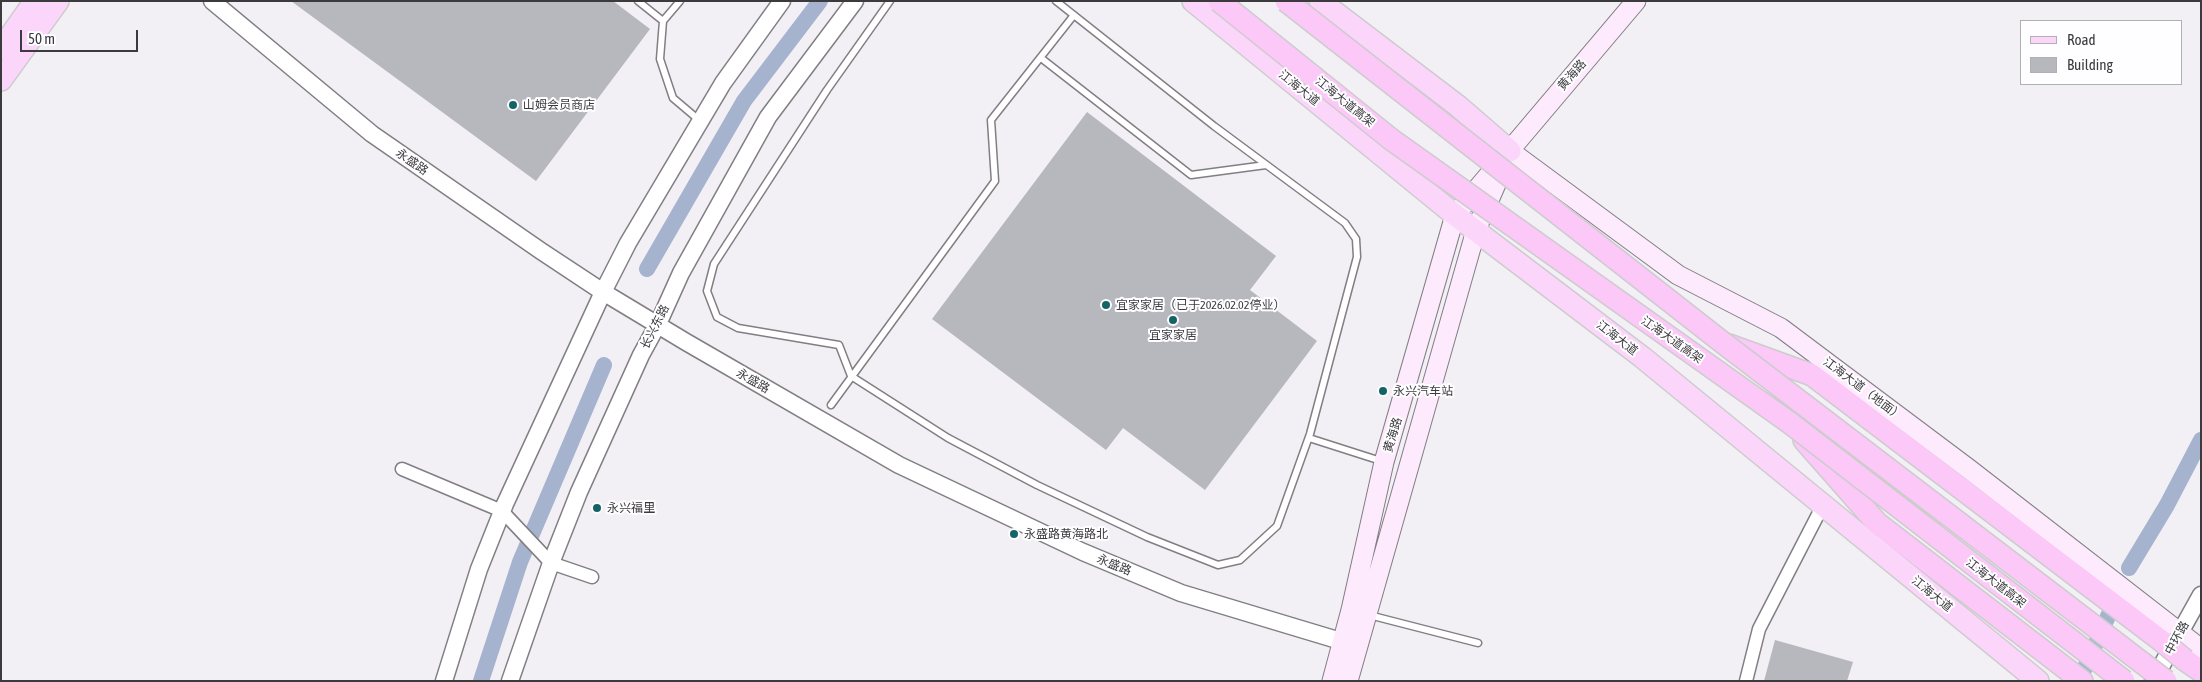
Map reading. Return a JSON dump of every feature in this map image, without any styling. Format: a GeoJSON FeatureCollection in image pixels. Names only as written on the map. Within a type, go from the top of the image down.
{"type":"FeatureCollection","features":[{"type":"Feature","properties":{"kind":"highway","name":"江海大道高架"},"geometry":{"type":"LineString","coordinates":[[1219,1],[1392,140],[1790,423],[2124,681]]}},
{"type":"Feature","properties":{"kind":"highway","name":"江海大道高架"},"geometry":{"type":"LineString","coordinates":[[1286,1],[1722,342],[2166,681]]}},
{"type":"Feature","properties":{"kind":"highway"},"geometry":{"type":"LineString","coordinates":[[1722,342],[1812,375],[2123,612],[2172,638],[2196,660]]}},
{"type":"Feature","properties":{"kind":"highway"},"geometry":{"type":"LineString","coordinates":[[1790,423],[1877,523],[2082,681]]}},
{"type":"Feature","properties":{"kind":"main road"},"geometry":{"type":"LineString","coordinates":[[1,49],[35,1]]}},
{"type":"Feature","properties":{"kind":"main road"},"geometry":{"type":"LineString","coordinates":[[1,80],[58,1]]}},
{"type":"Feature","properties":{"kind":"main road","name":"江海大道"},"geometry":{"type":"LineString","coordinates":[[1193,1],[1455,215],[1642,357],[2038,681]]}},
{"type":"Feature","properties":{"kind":"main road"},"geometry":{"type":"LineString","coordinates":[[1320,1],[1458,106],[1510,151]]}},
{"type":"Feature","properties":{"kind":"main road","name":"黄海路"},"geometry":{"type":"LineString","coordinates":[[1358,612],[1384,462],[1455,215],[1636,1]]}},
{"type":"Feature","properties":{"kind":"main road","name":"黄海路"},"geometry":{"type":"LineString","coordinates":[[1348,681],[1350,644],[1358,612],[1476,230],[1510,151]]}},
{"type":"Feature","properties":{"kind":"main road","name":"江海大道（地面）"},"geometry":{"type":"LineString","coordinates":[[1510,151],[1678,275],[1781,328],[1969,469],[2172,638]]}},
{"type":"Feature","properties":{"kind":"main road","name":"黄海路"},"geometry":{"type":"LineString","coordinates":[[1332,681],[1350,644]]}},
{"type":"Feature","properties":{"kind":"street","name":"永盛路"},"geometry":{"type":"LineString","coordinates":[[212,1],[372,134],[603,292],[899,465],[1083,552],[1180,592],[1350,644]]}},
{"type":"Feature","properties":{"kind":"street"},"geometry":{"type":"LineString","coordinates":[[444,681],[479,569],[502,511],[603,292],[628,243],[723,83],[782,1]]}},
{"type":"Feature","properties":{"kind":"street","name":"长兴东路"},"geometry":{"type":"LineString","coordinates":[[510,681],[551,563],[587,475],[641,355],[658,324],[680,272],[768,117],[855,1]]}},
{"type":"Feature","properties":{"kind":"street"},"geometry":{"type":"LineString","coordinates":[[402,469],[502,511],[551,563],[592,577]]}},
{"type":"Feature","properties":{"kind":"street"},"geometry":{"type":"LineString","coordinates":[[1746,681],[1759,628],[1824,505]]}},
{"type":"Feature","properties":{"kind":"street","name":"中环路"},"geometry":{"type":"LineString","coordinates":[[2153,681],[2172,638],[2201,595]]}},
{"type":"Feature","properties":{"kind":"lane"},"geometry":{"type":"LineString","coordinates":[[638,1],[663,21]]}},
{"type":"Feature","properties":{"kind":"lane"},"geometry":{"type":"LineString","coordinates":[[680,1],[663,21],[660,59],[673,98],[700,121]]}},
{"type":"Feature","properties":{"kind":"lane"},"geometry":{"type":"LineString","coordinates":[[890,1],[827,90],[714,264],[707,291],[717,317],[738,328],[839,346],[851,376],[948,438],[1037,486],[1147,538],[1218,565],[1240,560],[1277,526],[1309,438],[1357,257],[1356,239],[1345,223],[1266,165],[1056,1]]}},
{"type":"Feature","properties":{"kind":"lane"},"geometry":{"type":"LineString","coordinates":[[831,405],[995,181],[991,120],[1074,15]]}},
{"type":"Feature","properties":{"kind":"lane"},"geometry":{"type":"LineString","coordinates":[[1041,58],[1191,175],[1266,165]]}},
{"type":"Feature","properties":{"kind":"lane"},"geometry":{"type":"LineString","coordinates":[[1309,438],[1384,462]]}},
{"type":"Feature","properties":{"kind":"lane"},"geometry":{"type":"LineString","coordinates":[[1358,612],[1478,643]]}},
{"type":"Feature","properties":{"kind":"building","name":"山姆会员商店"},"geometry":{"type":"Polygon","coordinates":[[[291,1],[613,1],[650,29],[536,181],[291,1]]]}},
{"type":"Feature","properties":{"kind":"building","name":"宜家家居（已于2026.02.02停业）"},"geometry":{"type":"Polygon","coordinates":[[[1087,112],[1276,256],[1250,290],[1317,341],[1205,490],[1123,428],[1106,450],[932,319],[1087,112]]]}},
{"type":"Feature","properties":{"kind":"building"},"geometry":{"type":"Polygon","coordinates":[[[1775,640],[1853,662],[1847,681],[1764,681],[1775,640]]]}},
{"type":"Feature","properties":{"kind":"waterway"},"geometry":{"type":"LineString","coordinates":[[647,269],[744,101],[820,1]]}},
{"type":"Feature","properties":{"kind":"waterway"},"geometry":{"type":"LineString","coordinates":[[481,681],[520,562],[604,365]]}},
{"type":"Feature","properties":{"kind":"waterway"},"geometry":{"type":"LineString","coordinates":[[2129,568],[2167,505],[2201,440]]}},
{"type":"Feature","properties":{"kind":"waterway"},"geometry":{"type":"LineString","coordinates":[[2079,681],[2118,594]]}},
{"type":"Feature","properties":{"kind":"place","name":"山姆会员商店"},"geometry":{"type":"Point","coordinates":[513,105]}},
{"type":"Feature","properties":{"kind":"place","name":"宜家家居（已于2026.02.02停业）"},"geometry":{"type":"Point","coordinates":[1106,305]}},
{"type":"Feature","properties":{"kind":"place","name":"宜家家居"},"geometry":{"type":"Point","coordinates":[1173,320]}},
{"type":"Feature","properties":{"kind":"place","name":"永兴汽车站"},"geometry":{"type":"Point","coordinates":[1383,391]}},
{"type":"Feature","properties":{"kind":"place","name":"永兴福里"},"geometry":{"type":"Point","coordinates":[597,508]}},
{"type":"Feature","properties":{"kind":"place","name":"永盛路黄海路北"},"geometry":{"type":"Point","coordinates":[1014,534]}}]}
